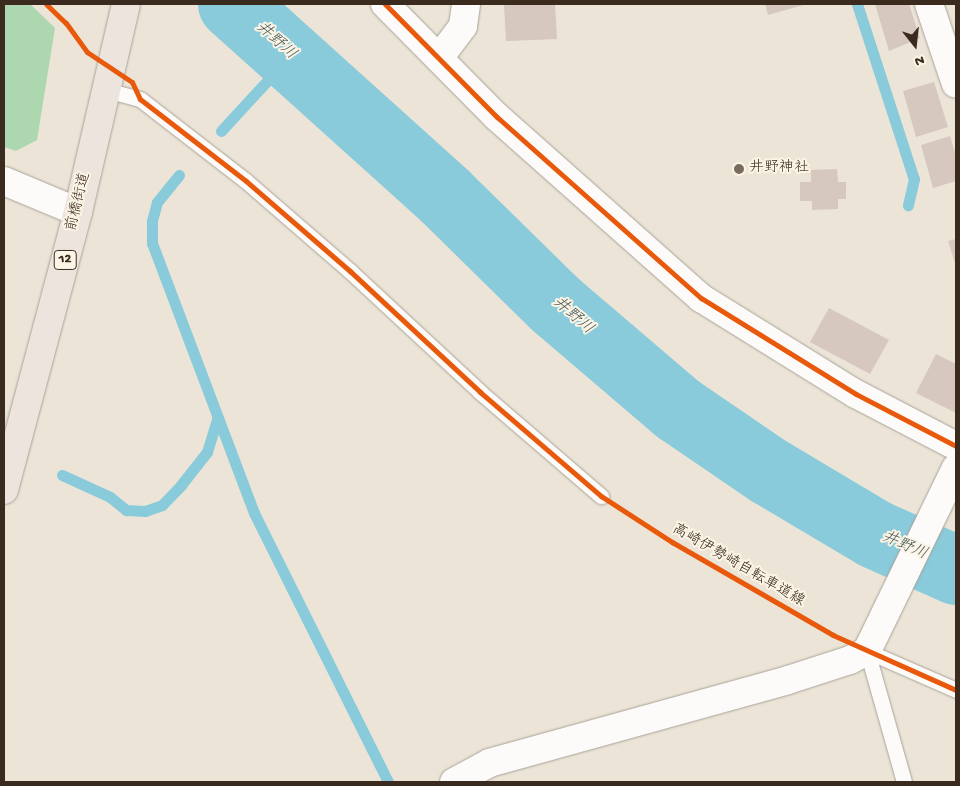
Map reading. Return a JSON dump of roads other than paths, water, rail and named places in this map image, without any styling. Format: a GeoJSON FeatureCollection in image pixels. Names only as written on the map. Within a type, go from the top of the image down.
{"type":"FeatureCollection","features":[{"type":"Feature","properties":{"kind":"main road","name":"前橋街道"},"geometry":{"type":"LineString","coordinates":[[4,490],[78,212],[124,16]]}},
{"type":"Feature","properties":{"kind":"street"},"geometry":{"type":"LineString","coordinates":[[385,4],[549,165],[701,298],[856,394],[956,446]]}},
{"type":"Feature","properties":{"kind":"street"},"geometry":{"type":"LineString","coordinates":[[439,58],[463,26],[466,4]]}},
{"type":"Feature","properties":{"kind":"street"},"geometry":{"type":"LineString","coordinates":[[930,4],[956,84]]}},
{"type":"Feature","properties":{"kind":"street"},"geometry":{"type":"LineString","coordinates":[[4,181],[78,212]]}},
{"type":"Feature","properties":{"kind":"street"},"geometry":{"type":"LineString","coordinates":[[454,782],[489,763],[788,680],[850,660],[870,646],[956,468]]}},
{"type":"Feature","properties":{"kind":"lane"},"geometry":{"type":"LineString","coordinates":[[106,90],[140,99],[246,181],[350,271],[480,392],[601,496]]}},
{"type":"Feature","properties":{"kind":"lane"},"geometry":{"type":"LineString","coordinates":[[870,646],[956,690]]}},
{"type":"Feature","properties":{"kind":"lane"},"geometry":{"type":"LineString","coordinates":[[870,646],[904,782]]}},
{"type":"Feature","properties":{"kind":"waterway","name":"井野川"},"geometry":{"type":"LineString","coordinates":[[232,4],[445,196],[555,304],[678,409],[769,471],[875,534],[956,570]]}},
{"type":"Feature","properties":{"kind":"waterway"},"geometry":{"type":"LineString","coordinates":[[857,4],[914,179],[908,205]]}},
{"type":"Feature","properties":{"kind":"waterway"},"geometry":{"type":"LineString","coordinates":[[221,131],[290,56]]}},
{"type":"Feature","properties":{"kind":"waterway"},"geometry":{"type":"LineString","coordinates":[[179,175],[157,202],[152,221],[152,243],[254,513],[388,782]]}},
{"type":"Feature","properties":{"kind":"waterway"},"geometry":{"type":"LineString","coordinates":[[62,475],[110,497],[126,510],[145,511],[162,505],[181,485],[207,452],[217,420]]}},
{"type":"Feature","properties":{"kind":"place","name":"井野神社"},"geometry":{"type":"Point","coordinates":[739,169]}}]}
